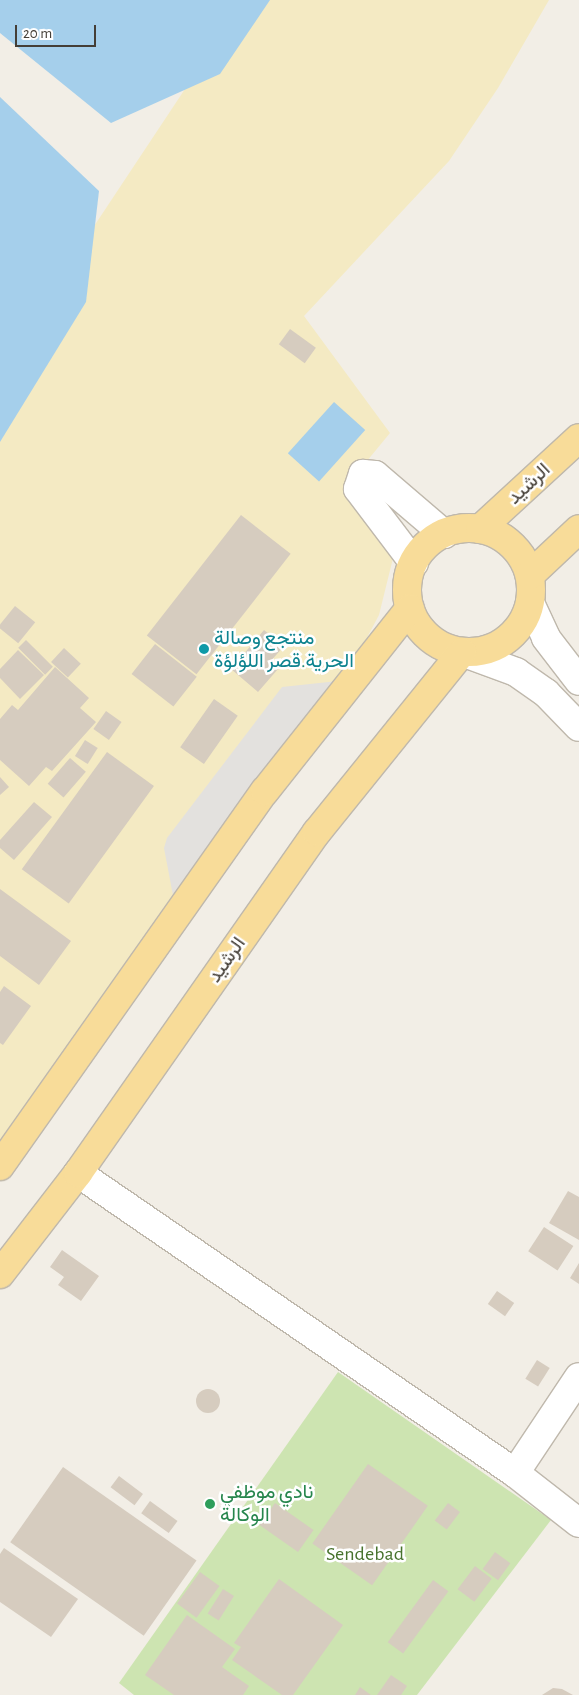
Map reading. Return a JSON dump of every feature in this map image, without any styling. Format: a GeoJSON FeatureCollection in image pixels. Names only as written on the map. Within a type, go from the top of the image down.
{"type":"FeatureCollection","features":[{"type":"Feature","properties":{"kind":"main road","name":"الرشيد"},"geometry":{"type":"LineString","coordinates":[[480,529],[579,438]]}},
{"type":"Feature","properties":{"kind":"main road"},"geometry":{"type":"LineString","coordinates":[[461,529],[480,529],[512,544],[523,558],[530,575],[530,602],[519,628],[507,640],[493,648],[462,652],[444,647],[429,638],[417,625],[410,608],[407,591],[414,563],[429,543],[444,534],[461,529]]}},
{"type":"Feature","properties":{"kind":"main road"},"geometry":{"type":"LineString","coordinates":[[530,575],[579,529]]}},
{"type":"Feature","properties":{"kind":"main road"},"geometry":{"type":"LineString","coordinates":[[0,1166],[265,791],[410,608]]}},
{"type":"Feature","properties":{"kind":"main road","name":"الرشيد"},"geometry":{"type":"LineString","coordinates":[[0,1274],[78,1173],[318,832],[462,652]]}},
{"type":"Feature","properties":{"kind":"street"},"geometry":{"type":"LineString","coordinates":[[414,563],[358,489],[363,474],[375,475],[444,534]]}},
{"type":"Feature","properties":{"kind":"street"},"geometry":{"type":"LineString","coordinates":[[530,602],[546,638],[579,681]]}},
{"type":"Feature","properties":{"kind":"street"},"geometry":{"type":"LineString","coordinates":[[462,652],[516,672],[546,693],[579,727]]}},
{"type":"Feature","properties":{"kind":"street"},"geometry":{"type":"LineString","coordinates":[[78,1173],[515,1474],[579,1523]]}},
{"type":"Feature","properties":{"kind":"street"},"geometry":{"type":"LineString","coordinates":[[515,1474],[579,1377]]}},
{"type":"Feature","properties":{"kind":"green space","name":"Sendebad"},"geometry":{"type":"Polygon","coordinates":[[[338,1372],[551,1520],[417,1695],[134,1695],[119,1683],[338,1372]]]}},
{"type":"Feature","properties":{"kind":"sand"},"geometry":{"type":"Polygon","coordinates":[[[244,0],[549,0],[498,88],[449,161],[304,316],[390,433],[348,484],[395,550],[379,615],[344,681],[0,1142],[0,368],[244,0]]]}},
{"type":"Feature","properties":{"kind":"shaded area"},"geometry":{"type":"Polygon","coordinates":[[[338,681],[175,906],[164,848],[167,838],[282,687],[338,681]]]}},
{"type":"Feature","properties":{"kind":"water"},"geometry":{"type":"Polygon","coordinates":[[[0,0],[270,0],[220,74],[111,123],[0,33],[0,0]]]}},
{"type":"Feature","properties":{"kind":"water"},"geometry":{"type":"Polygon","coordinates":[[[0,97],[99,191],[86,302],[0,442],[0,97]]]}},
{"type":"Feature","properties":{"kind":"water"},"geometry":{"type":"Polygon","coordinates":[[[334,402],[365,430],[319,481],[288,453],[334,402]]]}},
{"type":"Feature","properties":{"kind":"building"},"geometry":{"type":"Polygon","coordinates":[[[290,329],[316,348],[305,363],[279,344],[290,329]]]}},
{"type":"Feature","properties":{"kind":"building"},"geometry":{"type":"Polygon","coordinates":[[[241,515],[291,554],[196,674],[147,636],[241,515]]]}},
{"type":"Feature","properties":{"kind":"building"},"geometry":{"type":"Polygon","coordinates":[[[15,606],[35,622],[18,643],[0,629],[0,625],[15,606]]]}},
{"type":"Feature","properties":{"kind":"building"},"geometry":{"type":"Polygon","coordinates":[[[264,630],[284,646],[270,662],[278,669],[258,692],[231,669],[264,630]]]}},
{"type":"Feature","properties":{"kind":"building"},"geometry":{"type":"Polygon","coordinates":[[[26,640],[53,667],[45,675],[18,648],[26,640]]]}},
{"type":"Feature","properties":{"kind":"building"},"geometry":{"type":"Polygon","coordinates":[[[155,644],[197,677],[173,707],[132,674],[155,644]]]}},
{"type":"Feature","properties":{"kind":"building"},"geometry":{"type":"Polygon","coordinates":[[[64,648],[81,664],[68,678],[51,662],[64,648]]]}},
{"type":"Feature","properties":{"kind":"building"},"geometry":{"type":"Polygon","coordinates":[[[18,650],[44,675],[20,699],[0,678],[0,669],[18,650]]]}},
{"type":"Feature","properties":{"kind":"building"},"geometry":{"type":"Polygon","coordinates":[[[55,667],[89,698],[80,708],[96,722],[52,771],[46,767],[29,786],[0,760],[0,719],[12,705],[18,710],[55,667]]]}},
{"type":"Feature","properties":{"kind":"building"},"geometry":{"type":"Polygon","coordinates":[[[214,699],[238,716],[204,764],[180,747],[214,699]]]}},
{"type":"Feature","properties":{"kind":"building"},"geometry":{"type":"Polygon","coordinates":[[[106,711],[122,722],[109,740],[93,729],[106,711]]]}},
{"type":"Feature","properties":{"kind":"building"},"geometry":{"type":"Polygon","coordinates":[[[85,740],[98,748],[88,764],[75,756],[85,740]]]}},
{"type":"Feature","properties":{"kind":"building"},"geometry":{"type":"Polygon","coordinates":[[[107,752],[154,786],[69,903],[22,869],[107,752]]]}},
{"type":"Feature","properties":{"kind":"building"},"geometry":{"type":"Polygon","coordinates":[[[70,758],[86,772],[64,797],[48,784],[70,758]]]}},
{"type":"Feature","properties":{"kind":"building"},"geometry":{"type":"Polygon","coordinates":[[[0,777],[9,787],[0,795],[0,777]]]}},
{"type":"Feature","properties":{"kind":"building"},"geometry":{"type":"Polygon","coordinates":[[[34,802],[52,817],[14,860],[0,848],[0,840],[34,802]]]}},
{"type":"Feature","properties":{"kind":"building"},"geometry":{"type":"Polygon","coordinates":[[[0,889],[71,941],[39,985],[0,956],[0,889]]]}},
{"type":"Feature","properties":{"kind":"building"},"geometry":{"type":"Polygon","coordinates":[[[4,986],[31,1006],[3,1045],[0,1043],[0,992],[4,986]]]}},
{"type":"Feature","properties":{"kind":"building"},"geometry":{"type":"Polygon","coordinates":[[[568,1191],[579,1197],[579,1240],[549,1223],[568,1191]]]}},
{"type":"Feature","properties":{"kind":"building"},"geometry":{"type":"Polygon","coordinates":[[[544,1227],[573,1246],[558,1270],[528,1251],[544,1227]]]}},
{"type":"Feature","properties":{"kind":"building"},"geometry":{"type":"Polygon","coordinates":[[[62,1250],[99,1276],[81,1301],[58,1285],[64,1277],[50,1267],[62,1250]]]}},
{"type":"Feature","properties":{"kind":"building"},"geometry":{"type":"Polygon","coordinates":[[[579,1263],[579,1284],[570,1278],[579,1263]]]}},
{"type":"Feature","properties":{"kind":"building"},"geometry":{"type":"Polygon","coordinates":[[[497,1291],[514,1303],[505,1316],[488,1304],[497,1291]]]}},
{"type":"Feature","properties":{"kind":"building"},"geometry":{"type":"Polygon","coordinates":[[[537,1360],[550,1368],[538,1387],[525,1379],[537,1360]]]}},
{"type":"Feature","properties":{"kind":"building"},"geometry":{"type":"Polygon","coordinates":[[[208,1389],[213,1390],[219,1396],[219,1406],[213,1412],[208,1413],[203,1412],[197,1406],[196,1401],[197,1396],[203,1390],[208,1389]]]}},
{"type":"Feature","properties":{"kind":"building"},"geometry":{"type":"Polygon","coordinates":[[[368,1464],[428,1506],[372,1585],[312,1543],[368,1464]]]}},
{"type":"Feature","properties":{"kind":"building"},"geometry":{"type":"Polygon","coordinates":[[[63,1467],[197,1560],[144,1636],[10,1542],[63,1467]]]}},
{"type":"Feature","properties":{"kind":"building"},"geometry":{"type":"Polygon","coordinates":[[[119,1476],[143,1494],[135,1505],[111,1487],[119,1476]]]}},
{"type":"Feature","properties":{"kind":"building"},"geometry":{"type":"Polygon","coordinates":[[[150,1501],[178,1521],[169,1533],[141,1513],[150,1501]]]}},
{"type":"Feature","properties":{"kind":"building"},"geometry":{"type":"Polygon","coordinates":[[[275,1503],[314,1530],[298,1552],[260,1525],[275,1503]]]}},
{"type":"Feature","properties":{"kind":"building"},"geometry":{"type":"Polygon","coordinates":[[[448,1503],[460,1512],[447,1530],[435,1521],[448,1503]]]}},
{"type":"Feature","properties":{"kind":"building"},"geometry":{"type":"Polygon","coordinates":[[[4,1548],[78,1599],[51,1637],[0,1602],[0,1554],[4,1548]]]}},
{"type":"Feature","properties":{"kind":"building"},"geometry":{"type":"Polygon","coordinates":[[[495,1552],[510,1563],[498,1580],[483,1569],[495,1552]]]}},
{"type":"Feature","properties":{"kind":"building"},"geometry":{"type":"Polygon","coordinates":[[[475,1566],[492,1579],[474,1602],[458,1589],[475,1566]]]}},
{"type":"Feature","properties":{"kind":"building"},"geometry":{"type":"Polygon","coordinates":[[[200,1572],[219,1586],[196,1618],[177,1604],[200,1572]]]}},
{"type":"Feature","properties":{"kind":"building"},"geometry":{"type":"Polygon","coordinates":[[[279,1579],[343,1625],[293,1695],[282,1695],[232,1660],[241,1647],[234,1643],[279,1579]]]}},
{"type":"Feature","properties":{"kind":"building"},"geometry":{"type":"Polygon","coordinates":[[[433,1580],[448,1591],[403,1653],[388,1642],[433,1580]]]}},
{"type":"Feature","properties":{"kind":"building"},"geometry":{"type":"Polygon","coordinates":[[[223,1589],[234,1596],[219,1620],[208,1614],[223,1589]]]}},
{"type":"Feature","properties":{"kind":"building"},"geometry":{"type":"Polygon","coordinates":[[[187,1615],[235,1649],[222,1667],[249,1686],[243,1695],[174,1695],[145,1675],[187,1615]]]}},
{"type":"Feature","properties":{"kind":"building"},"geometry":{"type":"Polygon","coordinates":[[[391,1675],[407,1686],[401,1695],[377,1695],[391,1675]]]}},
{"type":"Feature","properties":{"kind":"building"},"geometry":{"type":"Polygon","coordinates":[[[360,1687],[371,1695],[355,1695],[360,1687]]]}},
{"type":"Feature","properties":{"kind":"building"},"geometry":{"type":"Polygon","coordinates":[[[553,1688],[562,1689],[573,1695],[542,1695],[553,1688]]]}},
{"type":"Feature","properties":{"kind":"place","name":"منتجع وصالة الحرية.قصر اللؤلؤة"},"geometry":{"type":"Point","coordinates":[204,649]}},
{"type":"Feature","properties":{"kind":"place","name":"نادي موظفي الوكالة"},"geometry":{"type":"Point","coordinates":[210,1504]}}]}
